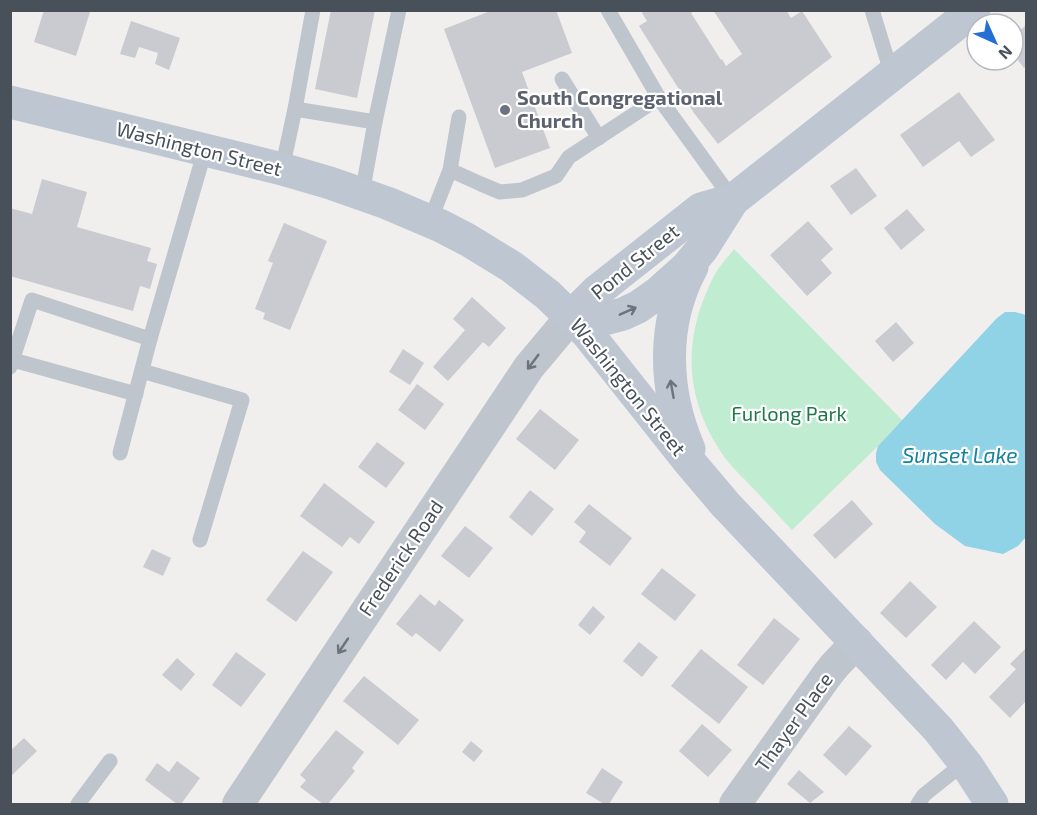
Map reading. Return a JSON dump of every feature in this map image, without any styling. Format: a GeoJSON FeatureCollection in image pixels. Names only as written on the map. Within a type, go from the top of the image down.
{"type":"FeatureCollection","features":[{"type":"Feature","properties":{"kind":"main road","name":"Pond Street"},"geometry":{"type":"LineString","coordinates":[[571,317],[591,320],[623,314],[658,293],[702,249],[733,200],[974,10]]}},
{"type":"Feature","properties":{"kind":"main road","name":"Washington Street"},"geometry":{"type":"LineString","coordinates":[[10,102],[282,169],[362,194],[430,221],[468,240],[512,267],[539,287],[600,348],[725,504],[938,729],[992,804]]}},
{"type":"Feature","properties":{"kind":"main road","name":"Pond Street"},"geometry":{"type":"LineString","coordinates":[[571,317],[597,291],[701,209],[733,200]]}},
{"type":"Feature","properties":{"kind":"main road"},"geometry":{"type":"LineString","coordinates":[[702,249],[679,296],[670,334],[669,357],[678,420],[694,462],[707,483]]}},
{"type":"Feature","properties":{"kind":"street","name":"Frederick Road"},"geometry":{"type":"LineString","coordinates":[[238,804],[529,367],[571,317]]}},
{"type":"Feature","properties":{"kind":"street","name":"Thayer Place"},"geometry":{"type":"LineString","coordinates":[[735,804],[827,675],[857,642]]}},
{"type":"Feature","properties":{"kind":"lane"},"geometry":{"type":"LineString","coordinates":[[282,169],[313,10]]}},
{"type":"Feature","properties":{"kind":"lane"},"geometry":{"type":"LineString","coordinates":[[362,194],[399,10]]}},
{"type":"Feature","properties":{"kind":"lane"},"geometry":{"type":"LineString","coordinates":[[608,10],[659,98],[733,200]]}},
{"type":"Feature","properties":{"kind":"lane"},"geometry":{"type":"LineString","coordinates":[[872,10],[892,75]]}},
{"type":"Feature","properties":{"kind":"lane"},"geometry":{"type":"LineString","coordinates":[[562,80],[599,138]]}},
{"type":"Feature","properties":{"kind":"lane"},"geometry":{"type":"LineString","coordinates":[[450,170],[501,192],[522,189],[556,176],[569,156],[659,98]]}},
{"type":"Feature","properties":{"kind":"lane"},"geometry":{"type":"LineString","coordinates":[[295,109],[375,122]]}},
{"type":"Feature","properties":{"kind":"lane"},"geometry":{"type":"LineString","coordinates":[[430,221],[450,170],[459,117]]}},
{"type":"Feature","properties":{"kind":"lane"},"geometry":{"type":"LineString","coordinates":[[120,453],[150,339],[205,150]]}},
{"type":"Feature","properties":{"kind":"lane"},"geometry":{"type":"LineString","coordinates":[[136,394],[12,364],[32,300],[150,339]]}},
{"type":"Feature","properties":{"kind":"lane"},"geometry":{"type":"LineString","coordinates":[[142,371],[242,400],[200,540]]}},
{"type":"Feature","properties":{"kind":"lane"},"geometry":{"type":"LineString","coordinates":[[78,804],[110,761]]}},
{"type":"Feature","properties":{"kind":"lane"},"geometry":{"type":"LineString","coordinates":[[918,804],[924,795],[964,763]]}},
{"type":"Feature","properties":{"kind":"green space","name":"Furlong Park"},"geometry":{"type":"Polygon","coordinates":[[[734,249],[902,420],[792,530],[729,463],[714,441],[703,418],[696,395],[692,371],[692,347],[696,323],[715,274],[734,249]]]}},
{"type":"Feature","properties":{"kind":"water","name":"Sunset Lake"},"geometry":{"type":"Polygon","coordinates":[[[1005,312],[1026,315],[1026,537],[1018,546],[1003,554],[965,546],[935,524],[880,470],[876,462],[876,453],[878,446],[1005,312]]]}},
{"type":"Feature","properties":{"kind":"building"},"geometry":{"type":"Polygon","coordinates":[[[44,10],[86,10],[90,12],[76,56],[34,42],[44,10]]]}},
{"type":"Feature","properties":{"kind":"building"},"geometry":{"type":"Polygon","coordinates":[[[331,10],[375,10],[357,98],[315,89],[331,10]]]}},
{"type":"Feature","properties":{"kind":"building","name":"South Congregational Church"},"geometry":{"type":"Polygon","coordinates":[[[493,10],[556,10],[572,53],[522,72],[550,148],[495,168],[444,29],[493,10]]]}},
{"type":"Feature","properties":{"kind":"building"},"geometry":{"type":"Polygon","coordinates":[[[645,10],[695,10],[691,13],[726,66],[742,54],[713,10],[786,10],[791,18],[802,11],[832,57],[718,144],[694,113],[639,26],[647,21],[642,13],[645,10]]]}},
{"type":"Feature","properties":{"kind":"building"},"geometry":{"type":"Polygon","coordinates":[[[131,21],[180,38],[169,70],[155,64],[158,53],[139,47],[135,58],[120,54],[131,21]]]}},
{"type":"Feature","properties":{"kind":"building"},"geometry":{"type":"Polygon","coordinates":[[[1025,26],[1026,27],[1025,67],[1025,26]]]}},
{"type":"Feature","properties":{"kind":"building"},"geometry":{"type":"Polygon","coordinates":[[[959,92],[995,140],[971,157],[959,141],[923,167],[900,135],[959,92]]]}},
{"type":"Feature","properties":{"kind":"building"},"geometry":{"type":"Polygon","coordinates":[[[856,168],[877,196],[851,215],[830,186],[856,168]]]}},
{"type":"Feature","properties":{"kind":"building"},"geometry":{"type":"Polygon","coordinates":[[[42,179],[87,192],[77,227],[151,248],[147,261],[157,264],[150,289],[140,286],[133,311],[10,276],[10,208],[32,214],[42,179]]]}},
{"type":"Feature","properties":{"kind":"building"},"geometry":{"type":"Polygon","coordinates":[[[907,209],[925,230],[901,250],[884,228],[907,209]]]}},
{"type":"Feature","properties":{"kind":"building"},"geometry":{"type":"Polygon","coordinates":[[[808,221],[833,249],[821,260],[832,273],[807,296],[770,255],[808,221]]]}},
{"type":"Feature","properties":{"kind":"building"},"geometry":{"type":"Polygon","coordinates":[[[284,223],[327,241],[290,330],[263,319],[265,313],[255,309],[273,263],[268,261],[284,223]]]}},
{"type":"Feature","properties":{"kind":"building"},"geometry":{"type":"Polygon","coordinates":[[[472,297],[506,328],[489,347],[483,342],[448,381],[433,367],[465,330],[453,319],[472,297]]]}},
{"type":"Feature","properties":{"kind":"building"},"geometry":{"type":"Polygon","coordinates":[[[896,322],[914,343],[893,362],[875,341],[896,322]]]}},
{"type":"Feature","properties":{"kind":"building"},"geometry":{"type":"Polygon","coordinates":[[[403,349],[424,363],[410,385],[389,372],[403,349]]]}},
{"type":"Feature","properties":{"kind":"building"},"geometry":{"type":"Polygon","coordinates":[[[417,384],[444,404],[425,430],[398,410],[417,384]]]}},
{"type":"Feature","properties":{"kind":"building"},"geometry":{"type":"Polygon","coordinates":[[[540,409],[579,440],[555,470],[516,439],[540,409]]]}},
{"type":"Feature","properties":{"kind":"building"},"geometry":{"type":"Polygon","coordinates":[[[377,442],[405,463],[386,488],[358,467],[377,442]]]}},
{"type":"Feature","properties":{"kind":"building"},"geometry":{"type":"Polygon","coordinates":[[[324,483],[375,522],[359,544],[350,537],[342,547],[300,516],[324,483]]]}},
{"type":"Feature","properties":{"kind":"building"},"geometry":{"type":"Polygon","coordinates":[[[530,490],[554,509],[532,536],[509,517],[530,490]]]}},
{"type":"Feature","properties":{"kind":"building"},"geometry":{"type":"Polygon","coordinates":[[[852,500],[873,524],[835,559],[813,535],[852,500]]]}},
{"type":"Feature","properties":{"kind":"building"},"geometry":{"type":"Polygon","coordinates":[[[589,504],[632,538],[610,566],[579,542],[586,532],[574,522],[589,504]]]}},
{"type":"Feature","properties":{"kind":"building"},"geometry":{"type":"Polygon","coordinates":[[[465,526],[493,548],[469,578],[441,556],[465,526]]]}},
{"type":"Feature","properties":{"kind":"building"},"geometry":{"type":"Polygon","coordinates":[[[152,549],[171,558],[163,576],[143,567],[152,549]]]}},
{"type":"Feature","properties":{"kind":"building"},"geometry":{"type":"Polygon","coordinates":[[[303,551],[333,572],[296,622],[266,600],[303,551]]]}},
{"type":"Feature","properties":{"kind":"building"},"geometry":{"type":"Polygon","coordinates":[[[662,568],[696,595],[675,621],[641,594],[662,568]]]}},
{"type":"Feature","properties":{"kind":"building"},"geometry":{"type":"Polygon","coordinates":[[[910,581],[937,607],[906,638],[880,613],[910,581]]]}},
{"type":"Feature","properties":{"kind":"building"},"geometry":{"type":"Polygon","coordinates":[[[420,594],[435,606],[439,600],[464,620],[440,652],[416,633],[412,637],[396,624],[420,594]]]}},
{"type":"Feature","properties":{"kind":"building"},"geometry":{"type":"Polygon","coordinates":[[[593,606],[605,617],[590,635],[578,625],[593,606]]]}},
{"type":"Feature","properties":{"kind":"building"},"geometry":{"type":"Polygon","coordinates":[[[774,618],[800,639],[763,685],[737,665],[774,618]]]}},
{"type":"Feature","properties":{"kind":"building"},"geometry":{"type":"Polygon","coordinates":[[[974,621],[1001,647],[975,674],[963,662],[946,680],[931,665],[974,621]]]}},
{"type":"Feature","properties":{"kind":"building"},"geometry":{"type":"Polygon","coordinates":[[[639,642],[658,657],[642,677],[623,661],[639,642]]]}},
{"type":"Feature","properties":{"kind":"building"},"geometry":{"type":"Polygon","coordinates":[[[701,649],[748,687],[719,724],[671,686],[701,649]]]}},
{"type":"Feature","properties":{"kind":"building"},"geometry":{"type":"Polygon","coordinates":[[[1025,649],[1026,701],[1010,718],[989,697],[1016,669],[1010,664],[1025,649]]]}},
{"type":"Feature","properties":{"kind":"building"},"geometry":{"type":"Polygon","coordinates":[[[236,652],[266,674],[241,707],[212,685],[236,652]]]}},
{"type":"Feature","properties":{"kind":"building"},"geometry":{"type":"Polygon","coordinates":[[[177,658],[195,674],[181,691],[162,675],[177,658]]]}},
{"type":"Feature","properties":{"kind":"building"},"geometry":{"type":"Polygon","coordinates":[[[364,676],[419,720],[398,745],[343,701],[364,676]]]}},
{"type":"Feature","properties":{"kind":"building"},"geometry":{"type":"Polygon","coordinates":[[[702,724],[732,750],[708,777],[679,751],[702,724]]]}},
{"type":"Feature","properties":{"kind":"building"},"geometry":{"type":"Polygon","coordinates":[[[849,726],[872,746],[846,776],[823,755],[849,726]]]}},
{"type":"Feature","properties":{"kind":"building"},"geometry":{"type":"Polygon","coordinates":[[[336,730],[364,752],[352,768],[355,771],[328,804],[323,804],[300,787],[306,780],[300,775],[336,730]]]}},
{"type":"Feature","properties":{"kind":"building"},"geometry":{"type":"Polygon","coordinates":[[[24,738],[37,751],[10,777],[10,751],[24,738]]]}},
{"type":"Feature","properties":{"kind":"building"},"geometry":{"type":"Polygon","coordinates":[[[471,741],[483,751],[474,762],[462,752],[471,741]]]}},
{"type":"Feature","properties":{"kind":"building"},"geometry":{"type":"Polygon","coordinates":[[[177,761],[200,778],[181,804],[177,804],[145,780],[157,763],[169,772],[177,761]]]}},
{"type":"Feature","properties":{"kind":"building"},"geometry":{"type":"Polygon","coordinates":[[[602,768],[623,782],[609,804],[604,804],[586,793],[602,768]]]}},
{"type":"Feature","properties":{"kind":"building"},"geometry":{"type":"Polygon","coordinates":[[[799,770],[824,792],[810,803],[787,784],[799,770]]]}},
{"type":"Feature","properties":{"kind":"place","name":"South Congregational Church"},"geometry":{"type":"Point","coordinates":[505,110]}}]}
